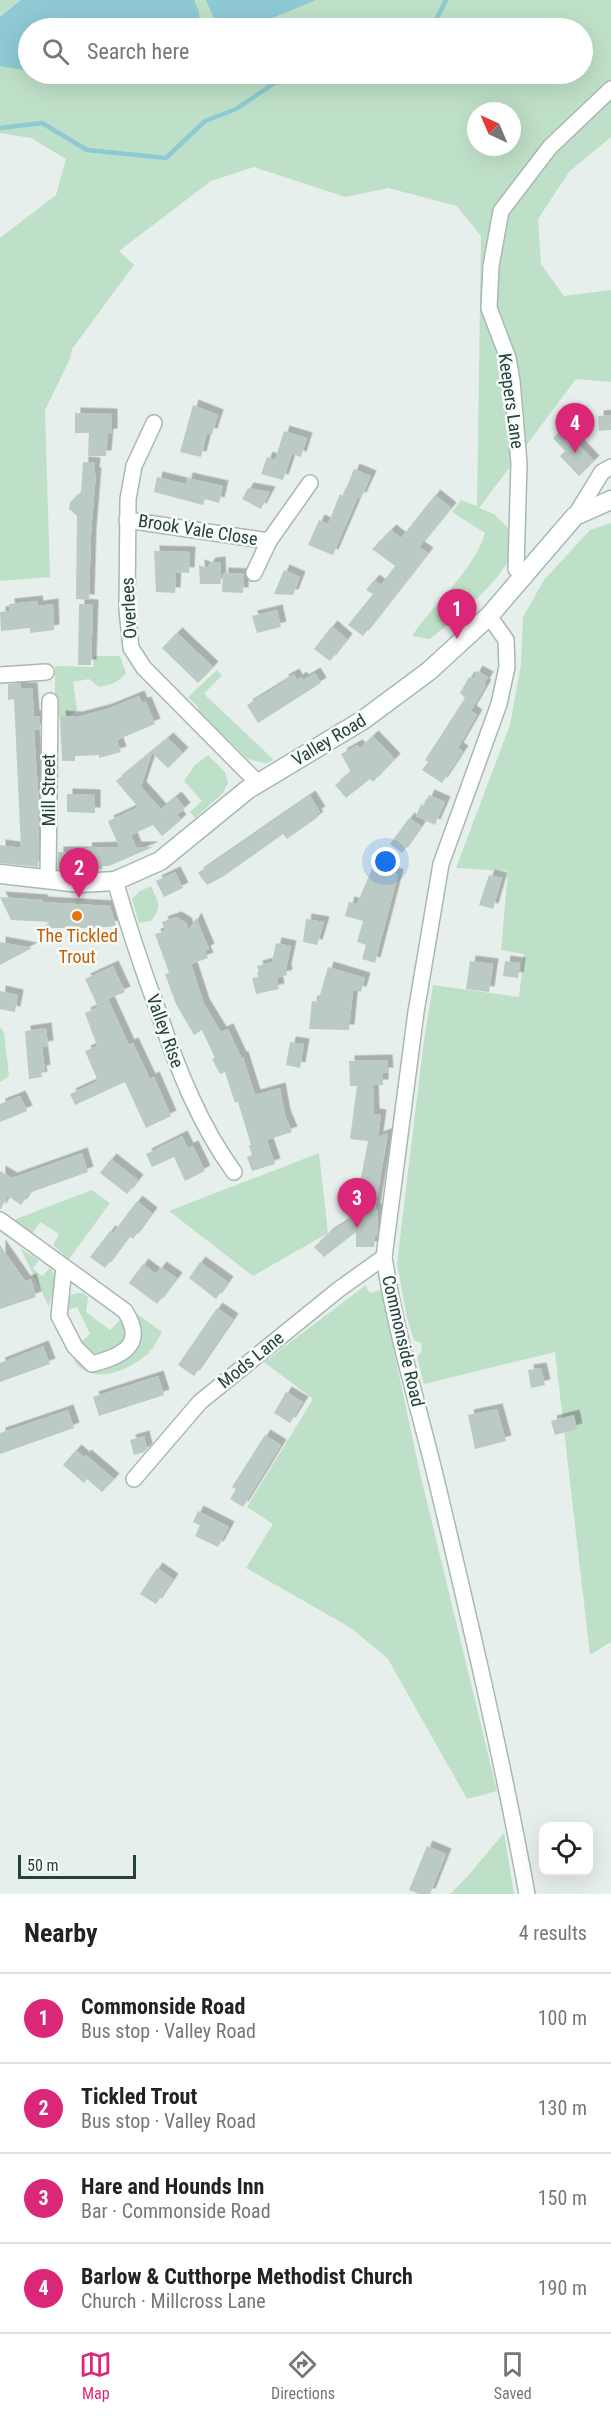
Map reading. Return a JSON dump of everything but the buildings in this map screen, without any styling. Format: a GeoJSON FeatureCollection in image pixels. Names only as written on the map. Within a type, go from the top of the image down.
{"type":"FeatureCollection","features":[{"type":"Feature","properties":{"kind":"main road","name":"Valley Road"},"geometry":{"type":"LineString","coordinates":[[0,874],[81,883],[115,881],[160,861],[258,783],[363,720],[436,665],[489,616],[525,577],[575,516],[611,500]]}},
{"type":"Feature","properties":{"kind":"street","name":"Keepers Lane"},"geometry":{"type":"LineString","coordinates":[[525,577],[516,569],[519,463],[512,381],[508,358],[489,308],[491,266],[501,211],[550,147],[611,88]]}},
{"type":"Feature","properties":{"kind":"street","name":"Overlees"},"geometry":{"type":"LineString","coordinates":[[154,423],[134,466],[128,499],[127,610],[132,648],[144,668],[258,783]]}},
{"type":"Feature","properties":{"kind":"street"},"geometry":{"type":"LineString","coordinates":[[575,516],[602,472],[611,467]]}},
{"type":"Feature","properties":{"kind":"street","name":"Brook Vale Close"},"geometry":{"type":"LineString","coordinates":[[254,573],[269,541],[310,483]]}},
{"type":"Feature","properties":{"kind":"street","name":"Brook Vale Close"},"geometry":{"type":"LineString","coordinates":[[127,520],[269,541]]}},
{"type":"Feature","properties":{"kind":"street","name":"Commonside Road"},"geometry":{"type":"LineString","coordinates":[[489,616],[506,640],[507,668],[499,704],[441,864],[416,1012],[384,1257],[389,1292],[438,1486],[509,1799],[527,1894]]}},
{"type":"Feature","properties":{"kind":"street"},"geometry":{"type":"LineString","coordinates":[[0,675],[46,672]]}},
{"type":"Feature","properties":{"kind":"street","name":"Mill Street"},"geometry":{"type":"LineString","coordinates":[[48,880],[50,701]]}},
{"type":"Feature","properties":{"kind":"street","name":"Valley Rise"},"geometry":{"type":"LineString","coordinates":[[115,881],[173,1057],[186,1086],[234,1172]]}},
{"type":"Feature","properties":{"kind":"street"},"geometry":{"type":"LineString","coordinates":[[0,1220],[64,1267],[127,1314],[133,1328],[130,1345],[119,1356],[92,1364],[75,1347],[59,1316],[64,1267]]}},
{"type":"Feature","properties":{"kind":"street","name":"Mods Lane"},"geometry":{"type":"LineString","coordinates":[[134,1479],[200,1402],[338,1290],[384,1257]]}},
{"type":"Feature","properties":{"kind":"green space"},"geometry":{"type":"Polygon","coordinates":[[[0,0],[611,0],[611,137],[569,172],[538,219],[541,264],[564,296],[611,290],[611,382],[576,379],[479,508],[494,514],[511,531],[512,548],[508,561],[490,585],[430,639],[412,636],[462,575],[479,548],[485,533],[452,512],[461,500],[477,506],[481,236],[457,206],[388,188],[345,197],[254,167],[211,181],[119,251],[134,265],[72,349],[70,359],[45,410],[50,577],[0,581],[0,238],[56,195],[66,159],[31,138],[0,133],[0,0]]]}},
{"type":"Feature","properties":{"kind":"green space"},"geometry":{"type":"Polygon","coordinates":[[[611,523],[611,1642],[590,1655],[555,1352],[424,1384],[417,1357],[422,1351],[421,1343],[414,1340],[407,1318],[397,1263],[424,1040],[433,985],[519,997],[524,954],[501,950],[508,871],[456,868],[510,725],[521,664],[523,617],[544,580],[590,530],[611,523]]]}},
{"type":"Feature","properties":{"kind":"green space"},"geometry":{"type":"Polygon","coordinates":[[[94,656],[120,656],[126,673],[114,683],[99,687],[89,679],[73,682],[77,710],[70,716],[55,716],[55,666],[93,667],[94,656]]]}},
{"type":"Feature","properties":{"kind":"green space"},"geometry":{"type":"Polygon","coordinates":[[[217,670],[222,675],[204,694],[273,759],[272,761],[265,763],[248,759],[199,712],[198,707],[188,697],[217,670]]]}},
{"type":"Feature","properties":{"kind":"green space"},"geometry":{"type":"Polygon","coordinates":[[[208,755],[225,772],[228,783],[223,793],[195,818],[190,812],[202,801],[184,781],[195,765],[208,755]]]}},
{"type":"Feature","properties":{"kind":"green space"},"geometry":{"type":"Polygon","coordinates":[[[151,886],[158,908],[151,921],[139,923],[132,899],[140,891],[151,886]]]}},
{"type":"Feature","properties":{"kind":"green space"},"geometry":{"type":"Polygon","coordinates":[[[0,1027],[4,1032],[9,1076],[0,1082],[0,1027]]]}},
{"type":"Feature","properties":{"kind":"green space"},"geometry":{"type":"Polygon","coordinates":[[[319,1153],[328,1233],[253,1276],[169,1211],[319,1153]]]}},
{"type":"Feature","properties":{"kind":"green space"},"geometry":{"type":"Polygon","coordinates":[[[92,1190],[110,1203],[69,1259],[53,1245],[59,1234],[40,1222],[33,1233],[15,1221],[16,1219],[92,1190]]]}},
{"type":"Feature","properties":{"kind":"green space"},"geometry":{"type":"Polygon","coordinates":[[[21,1249],[39,1260],[33,1269],[42,1276],[50,1268],[56,1278],[56,1287],[49,1307],[21,1249]]]}},
{"type":"Feature","properties":{"kind":"green space"},"geometry":{"type":"Polygon","coordinates":[[[366,1285],[367,1290],[371,1293],[381,1290],[419,1469],[497,1791],[467,1799],[388,1659],[351,1628],[246,1568],[273,1524],[247,1507],[313,1399],[264,1362],[366,1285]]]}},
{"type":"Feature","properties":{"kind":"green space"},"geometry":{"type":"Polygon","coordinates":[[[83,1293],[88,1297],[86,1312],[110,1330],[120,1320],[125,1327],[124,1339],[108,1353],[91,1352],[80,1343],[90,1334],[77,1307],[66,1310],[68,1296],[83,1293]]]}},
{"type":"Feature","properties":{"kind":"green space"},"geometry":{"type":"Polygon","coordinates":[[[136,1313],[162,1332],[152,1350],[149,1349],[149,1353],[140,1360],[109,1374],[99,1374],[80,1367],[72,1358],[86,1366],[102,1367],[130,1357],[139,1346],[141,1339],[136,1313]]]}},
{"type":"Feature","properties":{"kind":"green space"},"geometry":{"type":"Polygon","coordinates":[[[504,1833],[514,1894],[450,1894],[466,1878],[504,1833]]]}},
{"type":"Feature","properties":{"kind":"water"},"geometry":{"type":"Polygon","coordinates":[[[21,0],[194,0],[199,18],[18,18],[18,69],[0,66],[0,17],[21,0]]]}},
{"type":"Feature","properties":{"kind":"water"},"geometry":{"type":"Polygon","coordinates":[[[206,0],[316,0],[272,18],[214,18],[206,0]]]}},
{"type":"Feature","properties":{"kind":"waterway"},"geometry":{"type":"LineString","coordinates":[[437,18],[446,0]]}},
{"type":"Feature","properties":{"kind":"waterway"},"geometry":{"type":"LineString","coordinates":[[0,128],[42,123],[87,150],[166,158],[205,121],[236,109],[273,84]]}},
{"type":"Feature","properties":{"kind":"place","name":"Barlow & Cutthorpe Methodist Church"},"geometry":{"type":"Point","coordinates":[575,453]}},
{"type":"Feature","properties":{"kind":"place","name":"Commonside Road"},"geometry":{"type":"Point","coordinates":[457,639]}},
{"type":"Feature","properties":{"kind":"place","name":"Tickled Trout"},"geometry":{"type":"Point","coordinates":[79,898]}},
{"type":"Feature","properties":{"kind":"place","name":"The Tickled Trout"},"geometry":{"type":"Point","coordinates":[77,916]}},
{"type":"Feature","properties":{"kind":"place","name":"Hare and Hounds Inn"},"geometry":{"type":"Point","coordinates":[357,1228]}}]}
